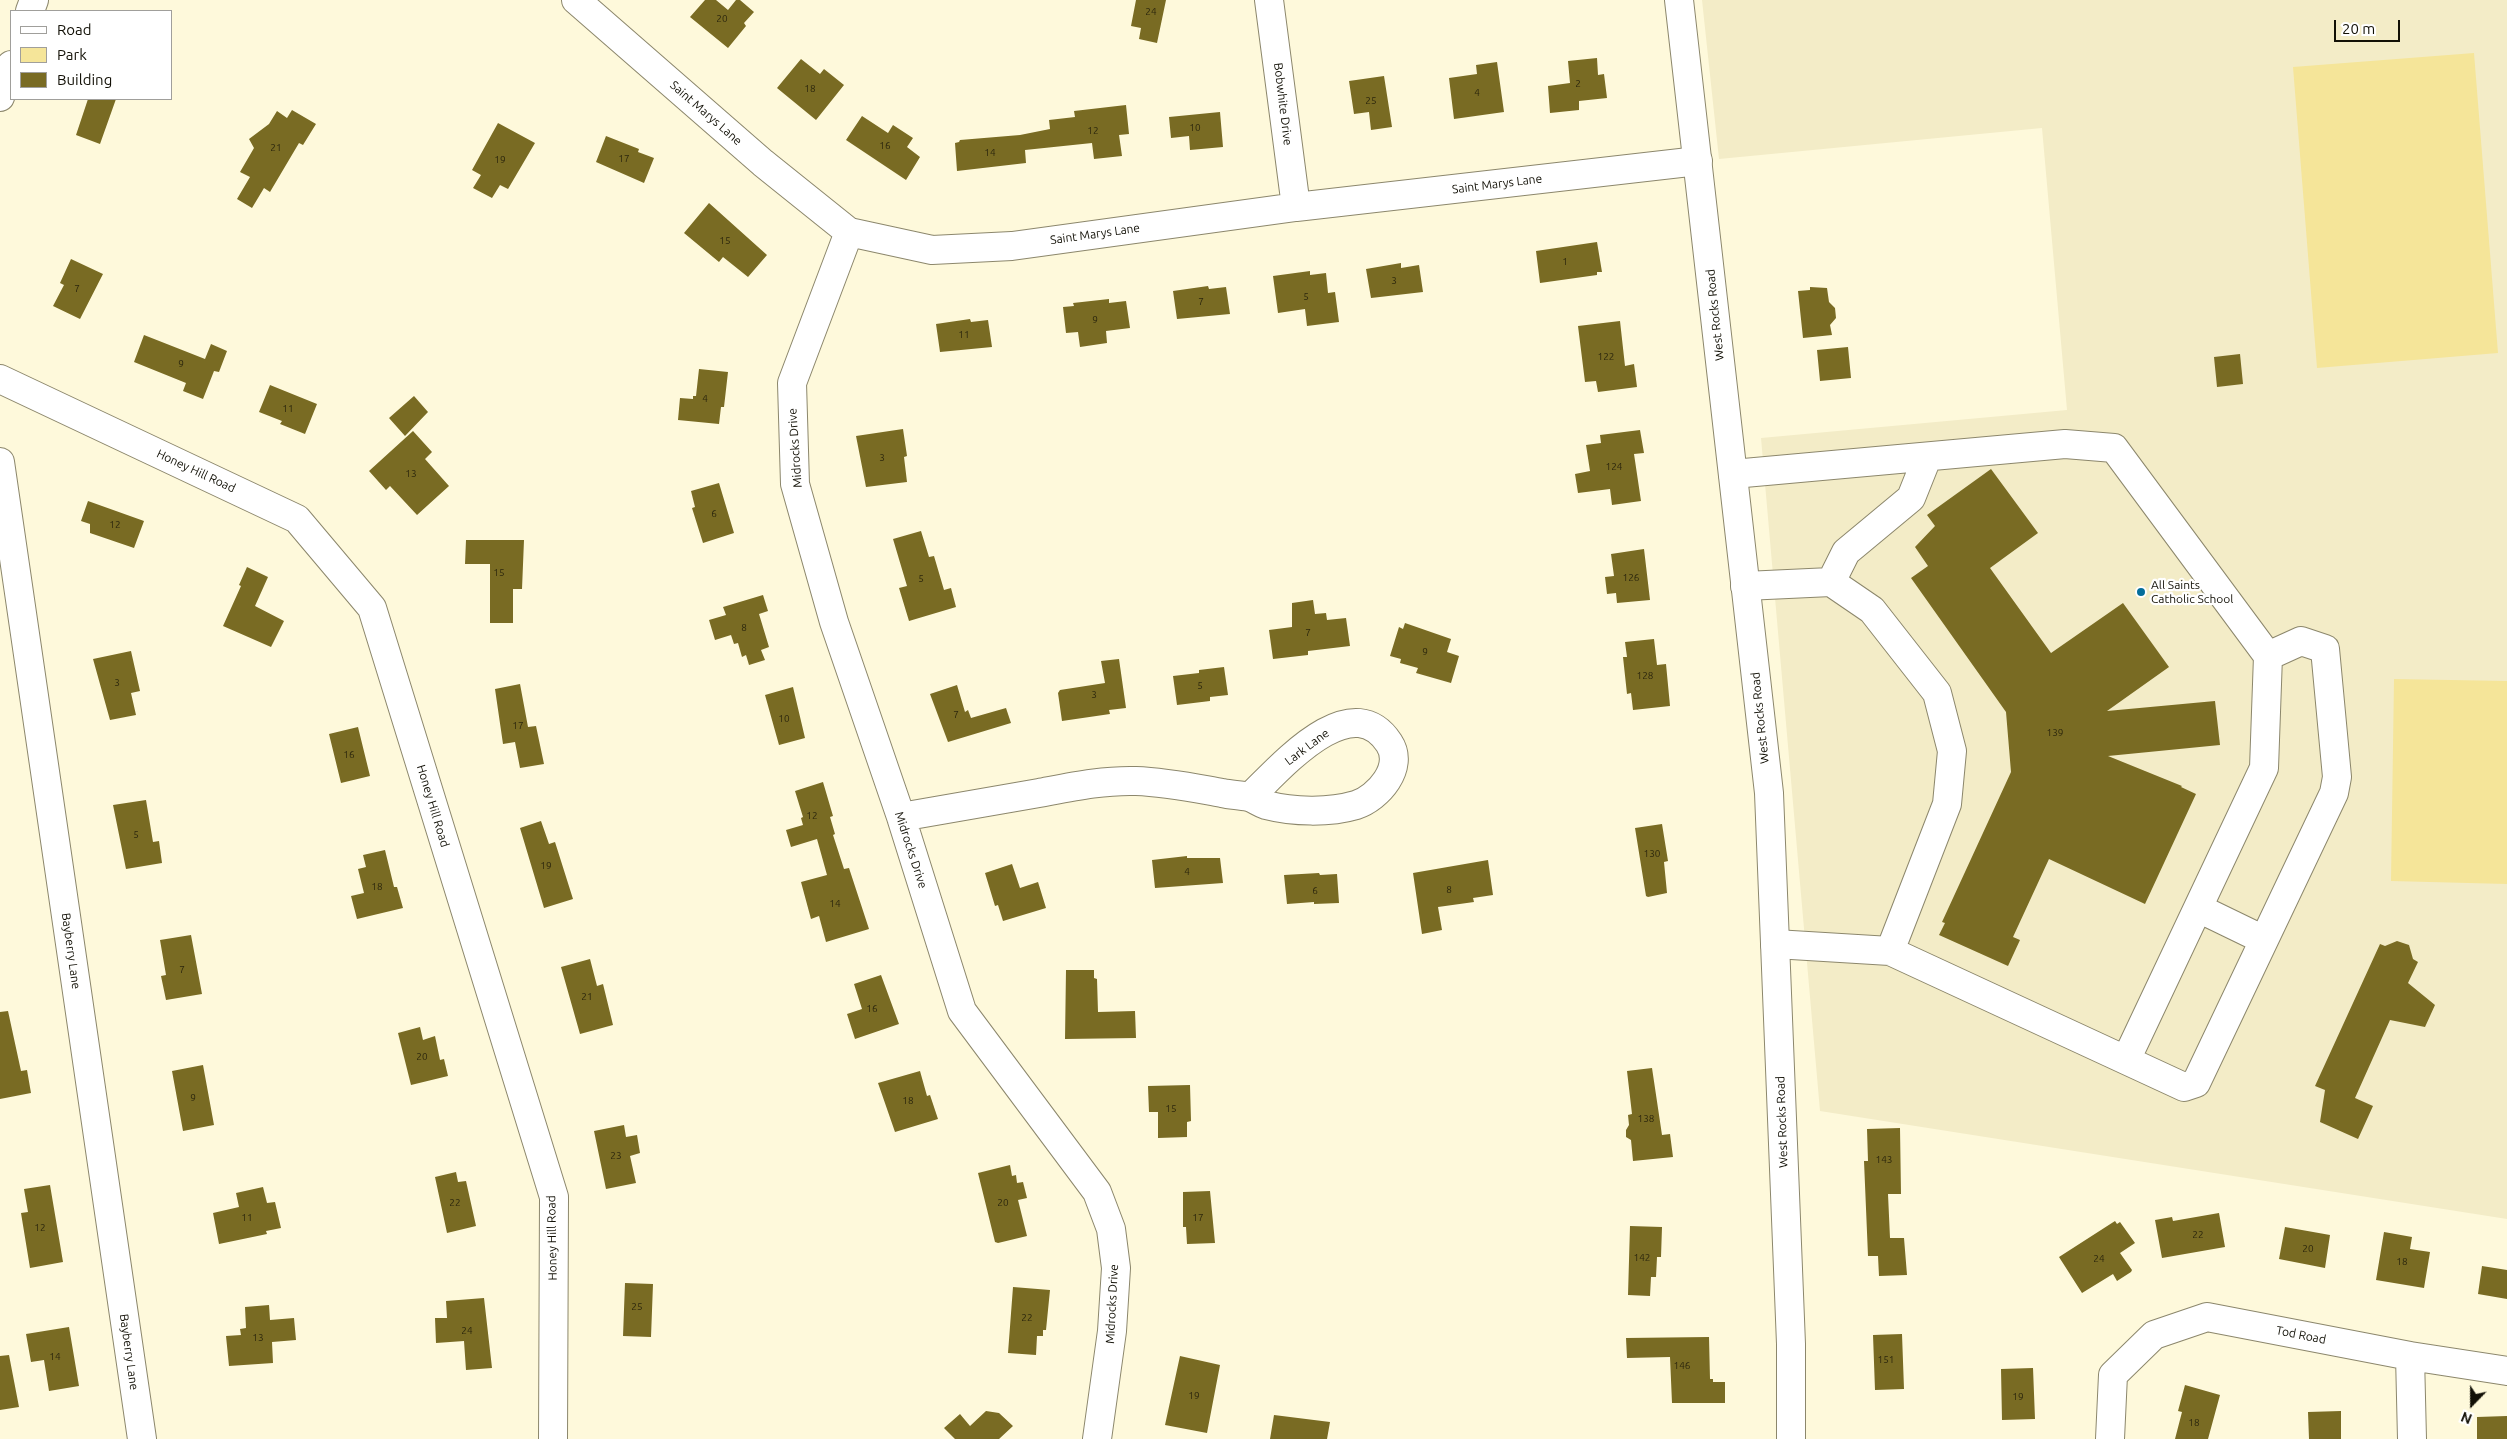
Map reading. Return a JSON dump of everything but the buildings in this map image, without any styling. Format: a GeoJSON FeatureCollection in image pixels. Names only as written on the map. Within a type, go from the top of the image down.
{"type":"FeatureCollection","features":[{"type":"Feature","properties":{"kind":"street","name":"Saint Marys Lane"},"geometry":{"type":"LineString","coordinates":[[576,0],[763,163],[850,232],[932,250],[1012,246],[1296,207],[1698,161]]}},
{"type":"Feature","properties":{"kind":"street","name":"Bobwhite Drive"},"geometry":{"type":"LineString","coordinates":[[1269,0],[1296,207]]}},
{"type":"Feature","properties":{"kind":"street","name":"West Rocks Road"},"geometry":{"type":"LineString","coordinates":[[1679,0],[1769,793],[1791,1344],[1791,1439]]}},
{"type":"Feature","properties":{"kind":"street"},"geometry":{"type":"LineString","coordinates":[[0,97],[10,68]]}},
{"type":"Feature","properties":{"kind":"street","name":"Midrocks Drive"},"geometry":{"type":"LineString","coordinates":[[850,232],[792,383],[795,484],[834,622],[901,817],[962,1011],[1097,1192],[1111,1229],[1116,1268],[1114,1304],[1097,1439]]}},
{"type":"Feature","properties":{"kind":"street","name":"Honey Hill Road"},"geometry":{"type":"LineString","coordinates":[[0,379],[297,519],[372,608],[554,1197],[553,1439]]}},
{"type":"Feature","properties":{"kind":"street"},"geometry":{"type":"LineString","coordinates":[[1733,474],[1927,458],[2065,444],[2114,448],[2268,656],[2264,768],[2126,1060]]}},
{"type":"Feature","properties":{"kind":"street"},"geometry":{"type":"LineString","coordinates":[[1831,582],[1846,552],[1911,498],[1927,458]]}},
{"type":"Feature","properties":{"kind":"street","name":"Bayberry Lane"},"geometry":{"type":"LineString","coordinates":[[0,462],[142,1439]]}},
{"type":"Feature","properties":{"kind":"street"},"geometry":{"type":"LineString","coordinates":[[1745,586],[1831,582],[1872,610],[1937,693],[1952,751],[1947,804],[1890,951]]}},
{"type":"Feature","properties":{"kind":"street"},"geometry":{"type":"LineString","coordinates":[[1775,944],[1890,951],[2184,1087],[2196,1083],[2334,793],[2337,778],[2325,649],[2301,641],[2268,656]]}},
{"type":"Feature","properties":{"kind":"street","name":"Lark Lane"},"geometry":{"type":"LineString","coordinates":[[901,817],[1101,782],[1135,781],[1177,784],[1250,797],[1263,804],[1287,810],[1333,809],[1356,805],[1370,798],[1382,787],[1390,774],[1394,760],[1392,748],[1385,737],[1371,726],[1357,721],[1344,723],[1325,731],[1292,758],[1250,797]]}},
{"type":"Feature","properties":{"kind":"street"},"geometry":{"type":"LineString","coordinates":[[2198,908],[2264,940]]}},
{"type":"Feature","properties":{"kind":"street","name":"Tod Road"},"geometry":{"type":"LineString","coordinates":[[2110,1439],[2113,1375],[2154,1334],[2207,1317],[2410,1356],[2507,1371]]}},
{"type":"Feature","properties":{"kind":"street"},"geometry":{"type":"LineString","coordinates":[[2410,1356],[2412,1439]]}},
{"type":"Feature","properties":{"kind":"shaded area","name":"All Saints Catholic School"},"geometry":{"type":"Polygon","coordinates":[[[1702,0],[2507,0],[2507,1219],[1820,1111],[1761,438],[2067,410],[2042,128],[1719,159],[1702,0]]]}},
{"type":"Feature","properties":{"kind":"green space"},"geometry":{"type":"Polygon","coordinates":[[[2474,53],[2498,353],[2317,368],[2293,67],[2474,53]]]}},
{"type":"Feature","properties":{"kind":"green space"},"geometry":{"type":"Polygon","coordinates":[[[2394,679],[2507,681],[2507,884],[2391,881],[2394,679]]]}},
{"type":"Feature","properties":{"kind":"place","name":"All Saints Catholic School"},"geometry":{"type":"Point","coordinates":[2141,592]}}]}
